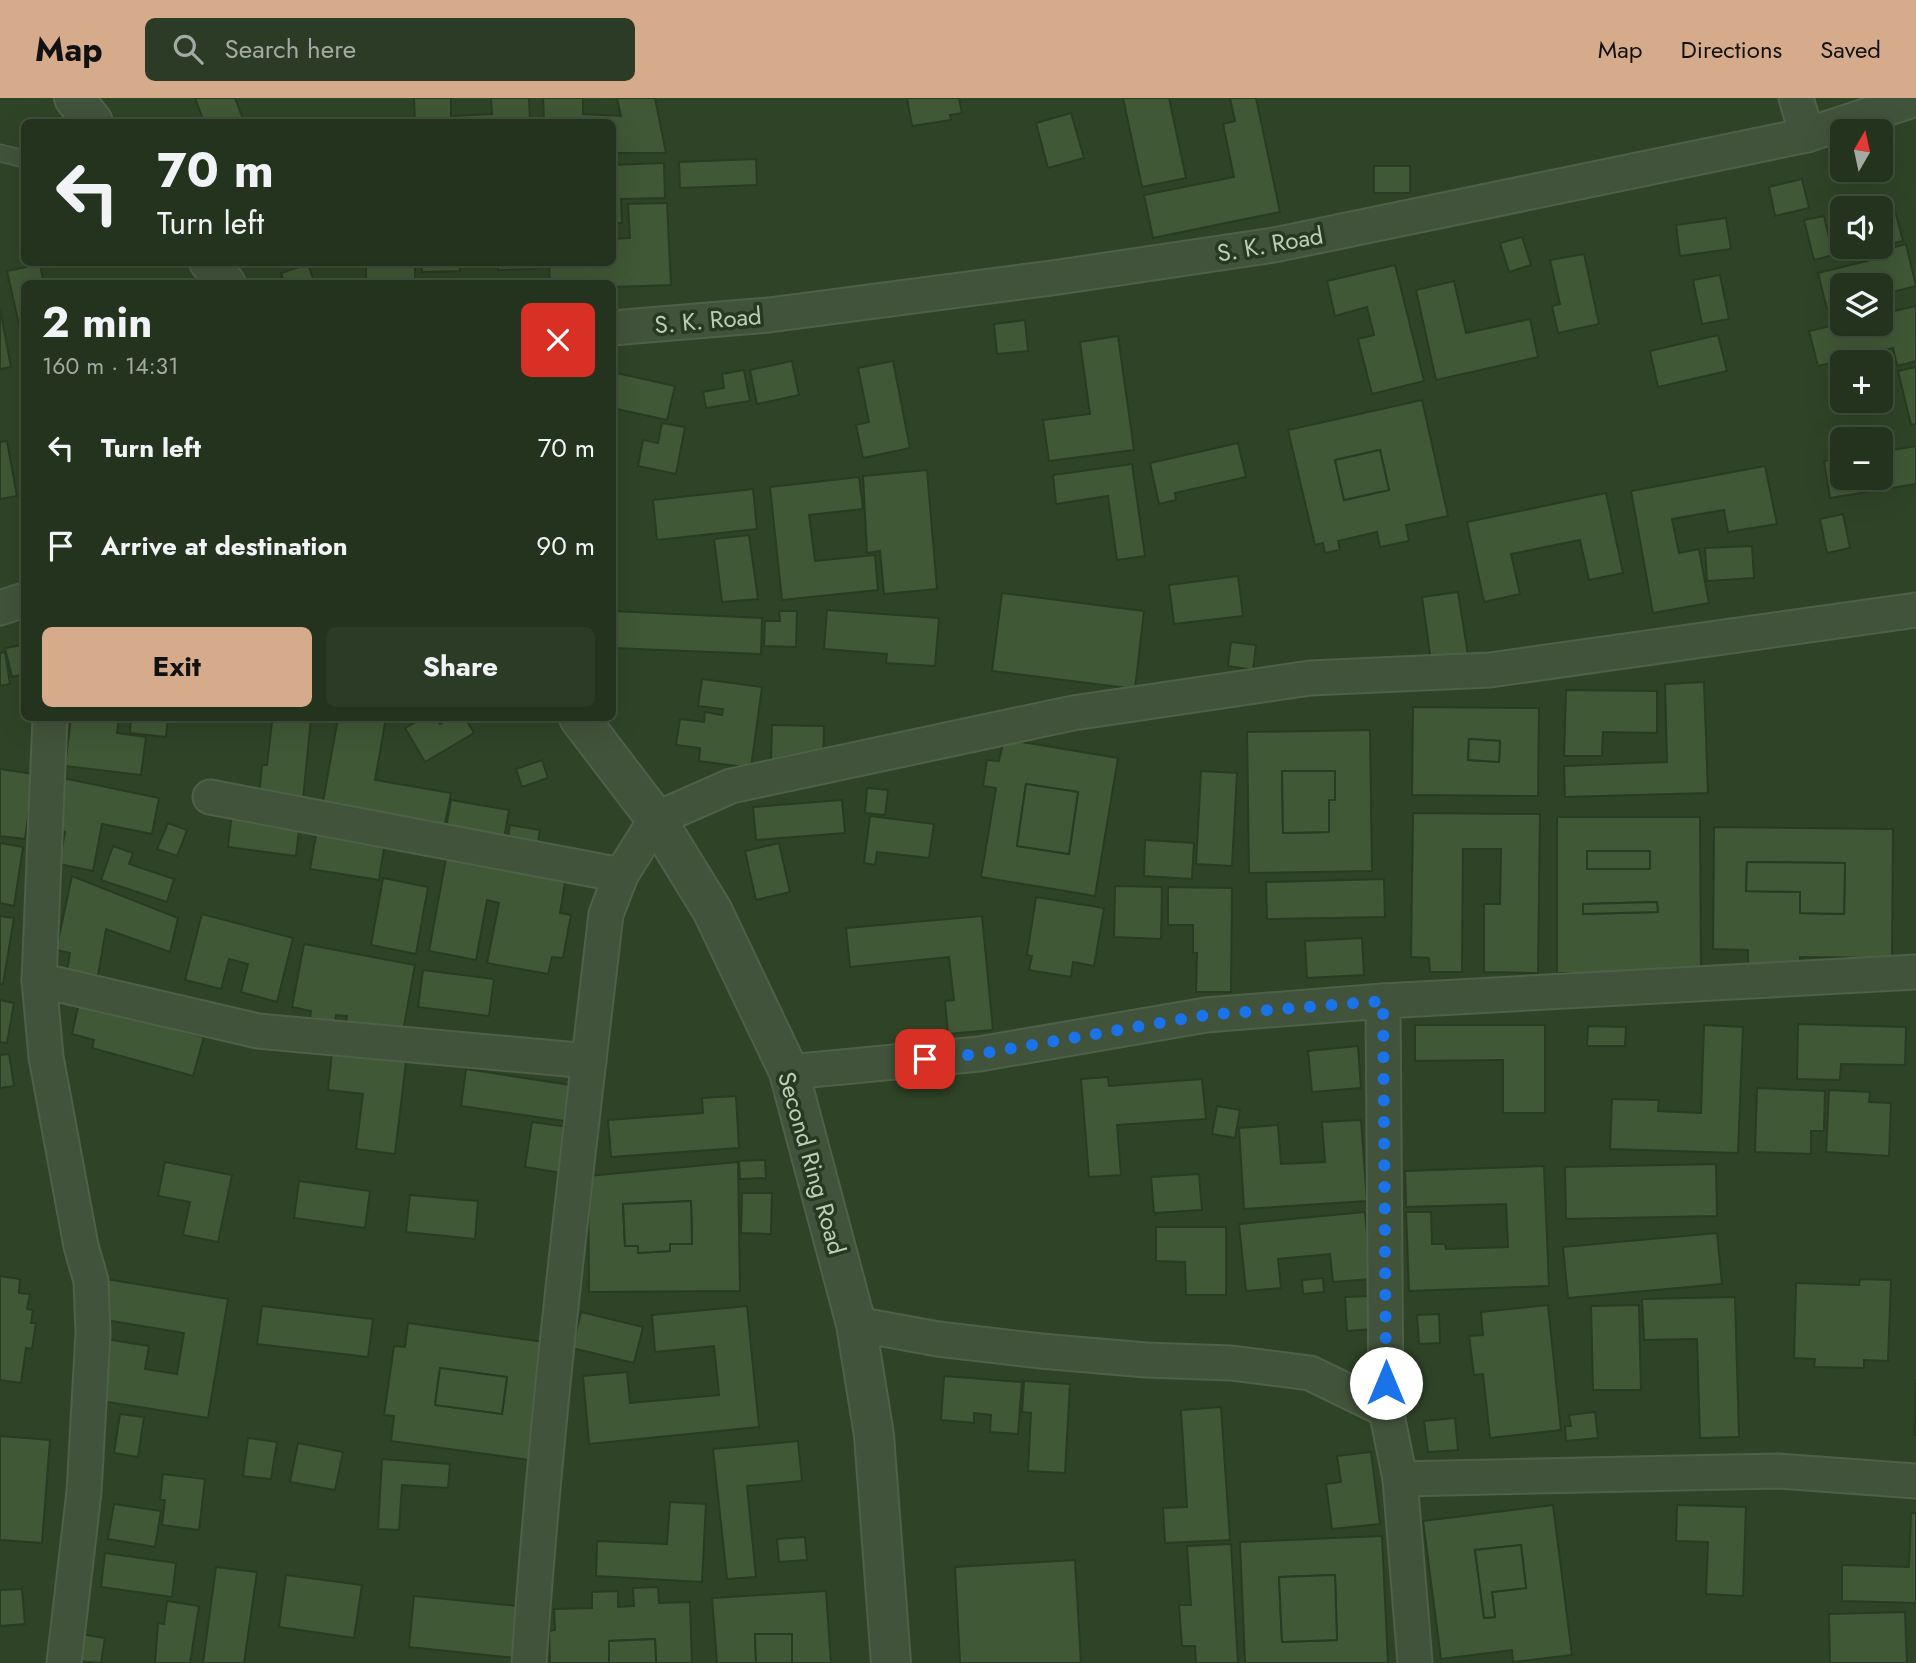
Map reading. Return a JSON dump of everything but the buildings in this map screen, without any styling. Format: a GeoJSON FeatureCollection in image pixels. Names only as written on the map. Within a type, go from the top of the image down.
{"type":"FeatureCollection","features":[{"type":"Feature","properties":{"kind":"street"},"geometry":{"type":"LineString","coordinates":[[74,98],[91,119]]}},
{"type":"Feature","properties":{"kind":"street"},"geometry":{"type":"LineString","coordinates":[[1796,98],[1807,135]]}},
{"type":"Feature","properties":{"kind":"street","name":"S. K. Road"},"geometry":{"type":"LineString","coordinates":[[616,328],[769,315],[1059,277],[1274,245],[1807,135],[1916,99]]}},
{"type":"Feature","properties":{"kind":"street"},"geometry":{"type":"LineString","coordinates":[[212,266],[223,280]]}},
{"type":"Feature","properties":{"kind":"street"},"geometry":{"type":"LineString","coordinates":[[0,608],[21,601]]}},
{"type":"Feature","properties":{"kind":"street"},"geometry":{"type":"LineString","coordinates":[[529,1663],[535,1581],[606,914],[621,875],[656,818],[731,786],[1073,713],[1310,678],[1490,670],[1916,610]]}},
{"type":"Feature","properties":{"kind":"street"},"geometry":{"type":"LineString","coordinates":[[50,721],[39,979],[46,1057],[81,1246],[91,1281],[93,1333],[84,1492],[64,1663]]}},
{"type":"Feature","properties":{"kind":"street","name":"Second Ring Road"},"geometry":{"type":"LineString","coordinates":[[581,721],[656,818],[712,910],[789,1072],[856,1324],[874,1435],[891,1663]]}},
{"type":"Feature","properties":{"kind":"street"},"geometry":{"type":"LineString","coordinates":[[210,797],[621,875]]}},
{"type":"Feature","properties":{"kind":"street"},"geometry":{"type":"LineString","coordinates":[[789,1072],[979,1054],[1206,1015],[1383,1001],[1916,972]]}},
{"type":"Feature","properties":{"kind":"street"},"geometry":{"type":"LineString","coordinates":[[39,979],[258,1031],[589,1061]]}},
{"type":"Feature","properties":{"kind":"street"},"geometry":{"type":"LineString","coordinates":[[1383,1001],[1386,1410],[1400,1479],[1415,1663]]}},
{"type":"Feature","properties":{"kind":"street"},"geometry":{"type":"LineString","coordinates":[[856,1324],[938,1339],[1041,1351],[1146,1360],[1231,1363],[1310,1373],[1386,1410]]}},
{"type":"Feature","properties":{"kind":"street"},"geometry":{"type":"LineString","coordinates":[[1400,1479],[1777,1471],[1916,1481]]}},
{"type":"Feature","properties":{"kind":"lane"},"geometry":{"type":"LineString","coordinates":[[0,153],[21,158]]}},
{"type":"Feature","properties":{"kind":"route"},"geometry":{"type":"LineString","coordinates":[[925,1059],[979,1054],[1206,1015],[1383,1001],[1386,1383]]}}]}
